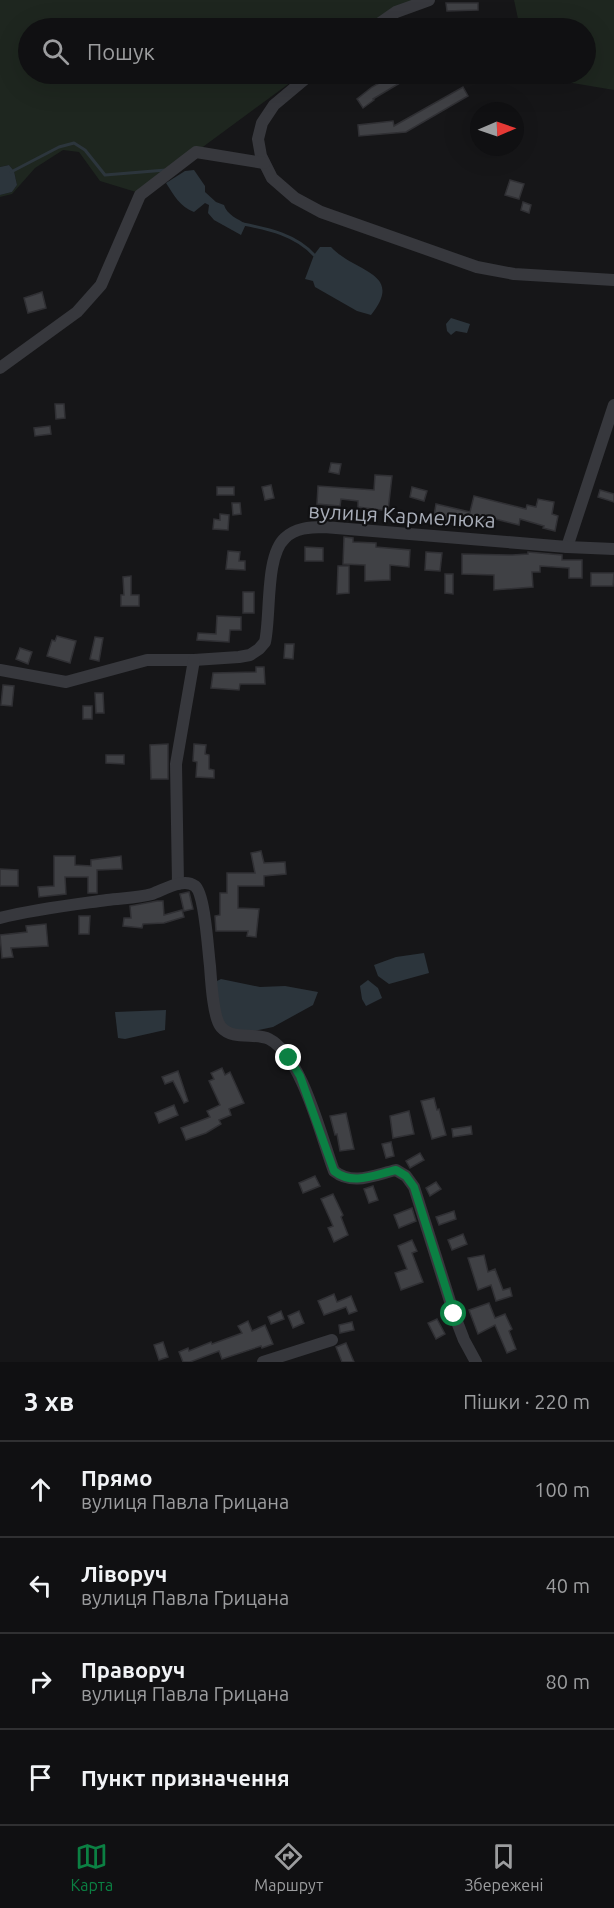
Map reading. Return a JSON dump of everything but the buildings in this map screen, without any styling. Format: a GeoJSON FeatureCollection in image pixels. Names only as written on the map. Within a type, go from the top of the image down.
{"type":"FeatureCollection","features":[{"type":"Feature","properties":{"kind":"street"},"geometry":{"type":"LineString","coordinates":[[387,18],[396,12],[429,0]]}},
{"type":"Feature","properties":{"kind":"street"},"geometry":{"type":"LineString","coordinates":[[299,84],[274,105],[262,123],[258,147],[272,178],[284,190],[321,212],[462,262],[514,274],[614,280]]}},
{"type":"Feature","properties":{"kind":"street"},"geometry":{"type":"LineString","coordinates":[[0,368],[77,312],[101,285],[140,195],[196,152],[264,163]]}},
{"type":"Feature","properties":{"kind":"street"},"geometry":{"type":"LineString","coordinates":[[567,547],[614,405]]}},
{"type":"Feature","properties":{"kind":"street","name":"вулиця Кармелюка"},"geometry":{"type":"LineString","coordinates":[[0,670],[66,682],[147,660],[194,660],[250,655],[265,642],[273,561],[277,549],[284,538],[298,530],[324,527],[614,549]]}},
{"type":"Feature","properties":{"kind":"street"},"geometry":{"type":"LineString","coordinates":[[178,884],[176,764],[194,660]]}},
{"type":"Feature","properties":{"kind":"street"},"geometry":{"type":"LineString","coordinates":[[0,918],[24,912],[151,894],[178,884],[194,885],[200,892],[213,998],[220,1027],[229,1033],[267,1038],[289,1058],[300,1076],[334,1171],[342,1177],[358,1180],[396,1170],[406,1176],[414,1187],[454,1314],[476,1362]]}},
{"type":"Feature","properties":{"kind":"street"},"geometry":{"type":"LineString","coordinates":[[263,1362],[333,1340]]}},
{"type":"Feature","properties":{"kind":"shaded area"},"geometry":{"type":"Polygon","coordinates":[[[0,0],[413,0],[386,18],[18,18],[18,84],[288,84],[196,152],[136,192],[100,181],[79,152],[63,150],[35,168],[12,194],[0,197],[0,195],[12,192],[17,185],[14,171],[9,165],[0,167],[0,0]]]}},
{"type":"Feature","properties":{"kind":"shaded area"},"geometry":{"type":"Polygon","coordinates":[[[514,0],[614,0],[614,90],[578,84],[596,84],[596,18],[518,18],[514,0]]]}},
{"type":"Feature","properties":{"kind":"shaded area"},"geometry":{"type":"Polygon","coordinates":[[[9,165],[14,171],[17,185],[12,192],[0,195],[0,167],[9,165]]]}},
{"type":"Feature","properties":{"kind":"shaded area"},"geometry":{"type":"Polygon","coordinates":[[[194,170],[205,186],[205,192],[216,202],[224,205],[230,214],[246,224],[241,235],[214,220],[208,213],[209,205],[205,203],[194,212],[185,207],[166,183],[185,171],[194,170]]]}},
{"type":"Feature","properties":{"kind":"shaded area"},"geometry":{"type":"Polygon","coordinates":[[[320,247],[331,247],[380,281],[382,290],[380,301],[371,315],[357,311],[315,287],[313,281],[305,279],[314,255],[320,247]]]}},
{"type":"Feature","properties":{"kind":"shaded area"},"geometry":{"type":"Polygon","coordinates":[[[451,318],[470,324],[467,333],[456,331],[451,335],[447,331],[446,324],[451,318]]]}},
{"type":"Feature","properties":{"kind":"shaded area"},"geometry":{"type":"Polygon","coordinates":[[[424,953],[429,973],[389,984],[378,976],[374,965],[396,957],[424,953]]]}},
{"type":"Feature","properties":{"kind":"shaded area"},"geometry":{"type":"Polygon","coordinates":[[[221,979],[260,987],[285,986],[318,992],[313,1005],[273,1027],[249,1032],[230,1029],[219,1020],[215,982],[221,979]]]}},
{"type":"Feature","properties":{"kind":"shaded area"},"geometry":{"type":"Polygon","coordinates":[[[368,980],[378,988],[382,998],[366,1006],[362,999],[360,986],[368,980]]]}},
{"type":"Feature","properties":{"kind":"shaded area"},"geometry":{"type":"Polygon","coordinates":[[[166,1010],[165,1030],[125,1039],[118,1038],[115,1012],[166,1010]]]}},
{"type":"Feature","properties":{"kind":"waterway"},"geometry":{"type":"LineString","coordinates":[[11,172],[59,147],[74,143],[85,150],[105,175],[166,170]]}},
{"type":"Feature","properties":{"kind":"waterway"},"geometry":{"type":"LineString","coordinates":[[243,224],[290,238],[299,242],[314,255]]}},
{"type":"Feature","properties":{"kind":"route"},"geometry":{"type":"LineString","coordinates":[[289,1058],[300,1076],[334,1171],[342,1177],[358,1180],[396,1170],[406,1176],[414,1187],[454,1314]]}}]}
